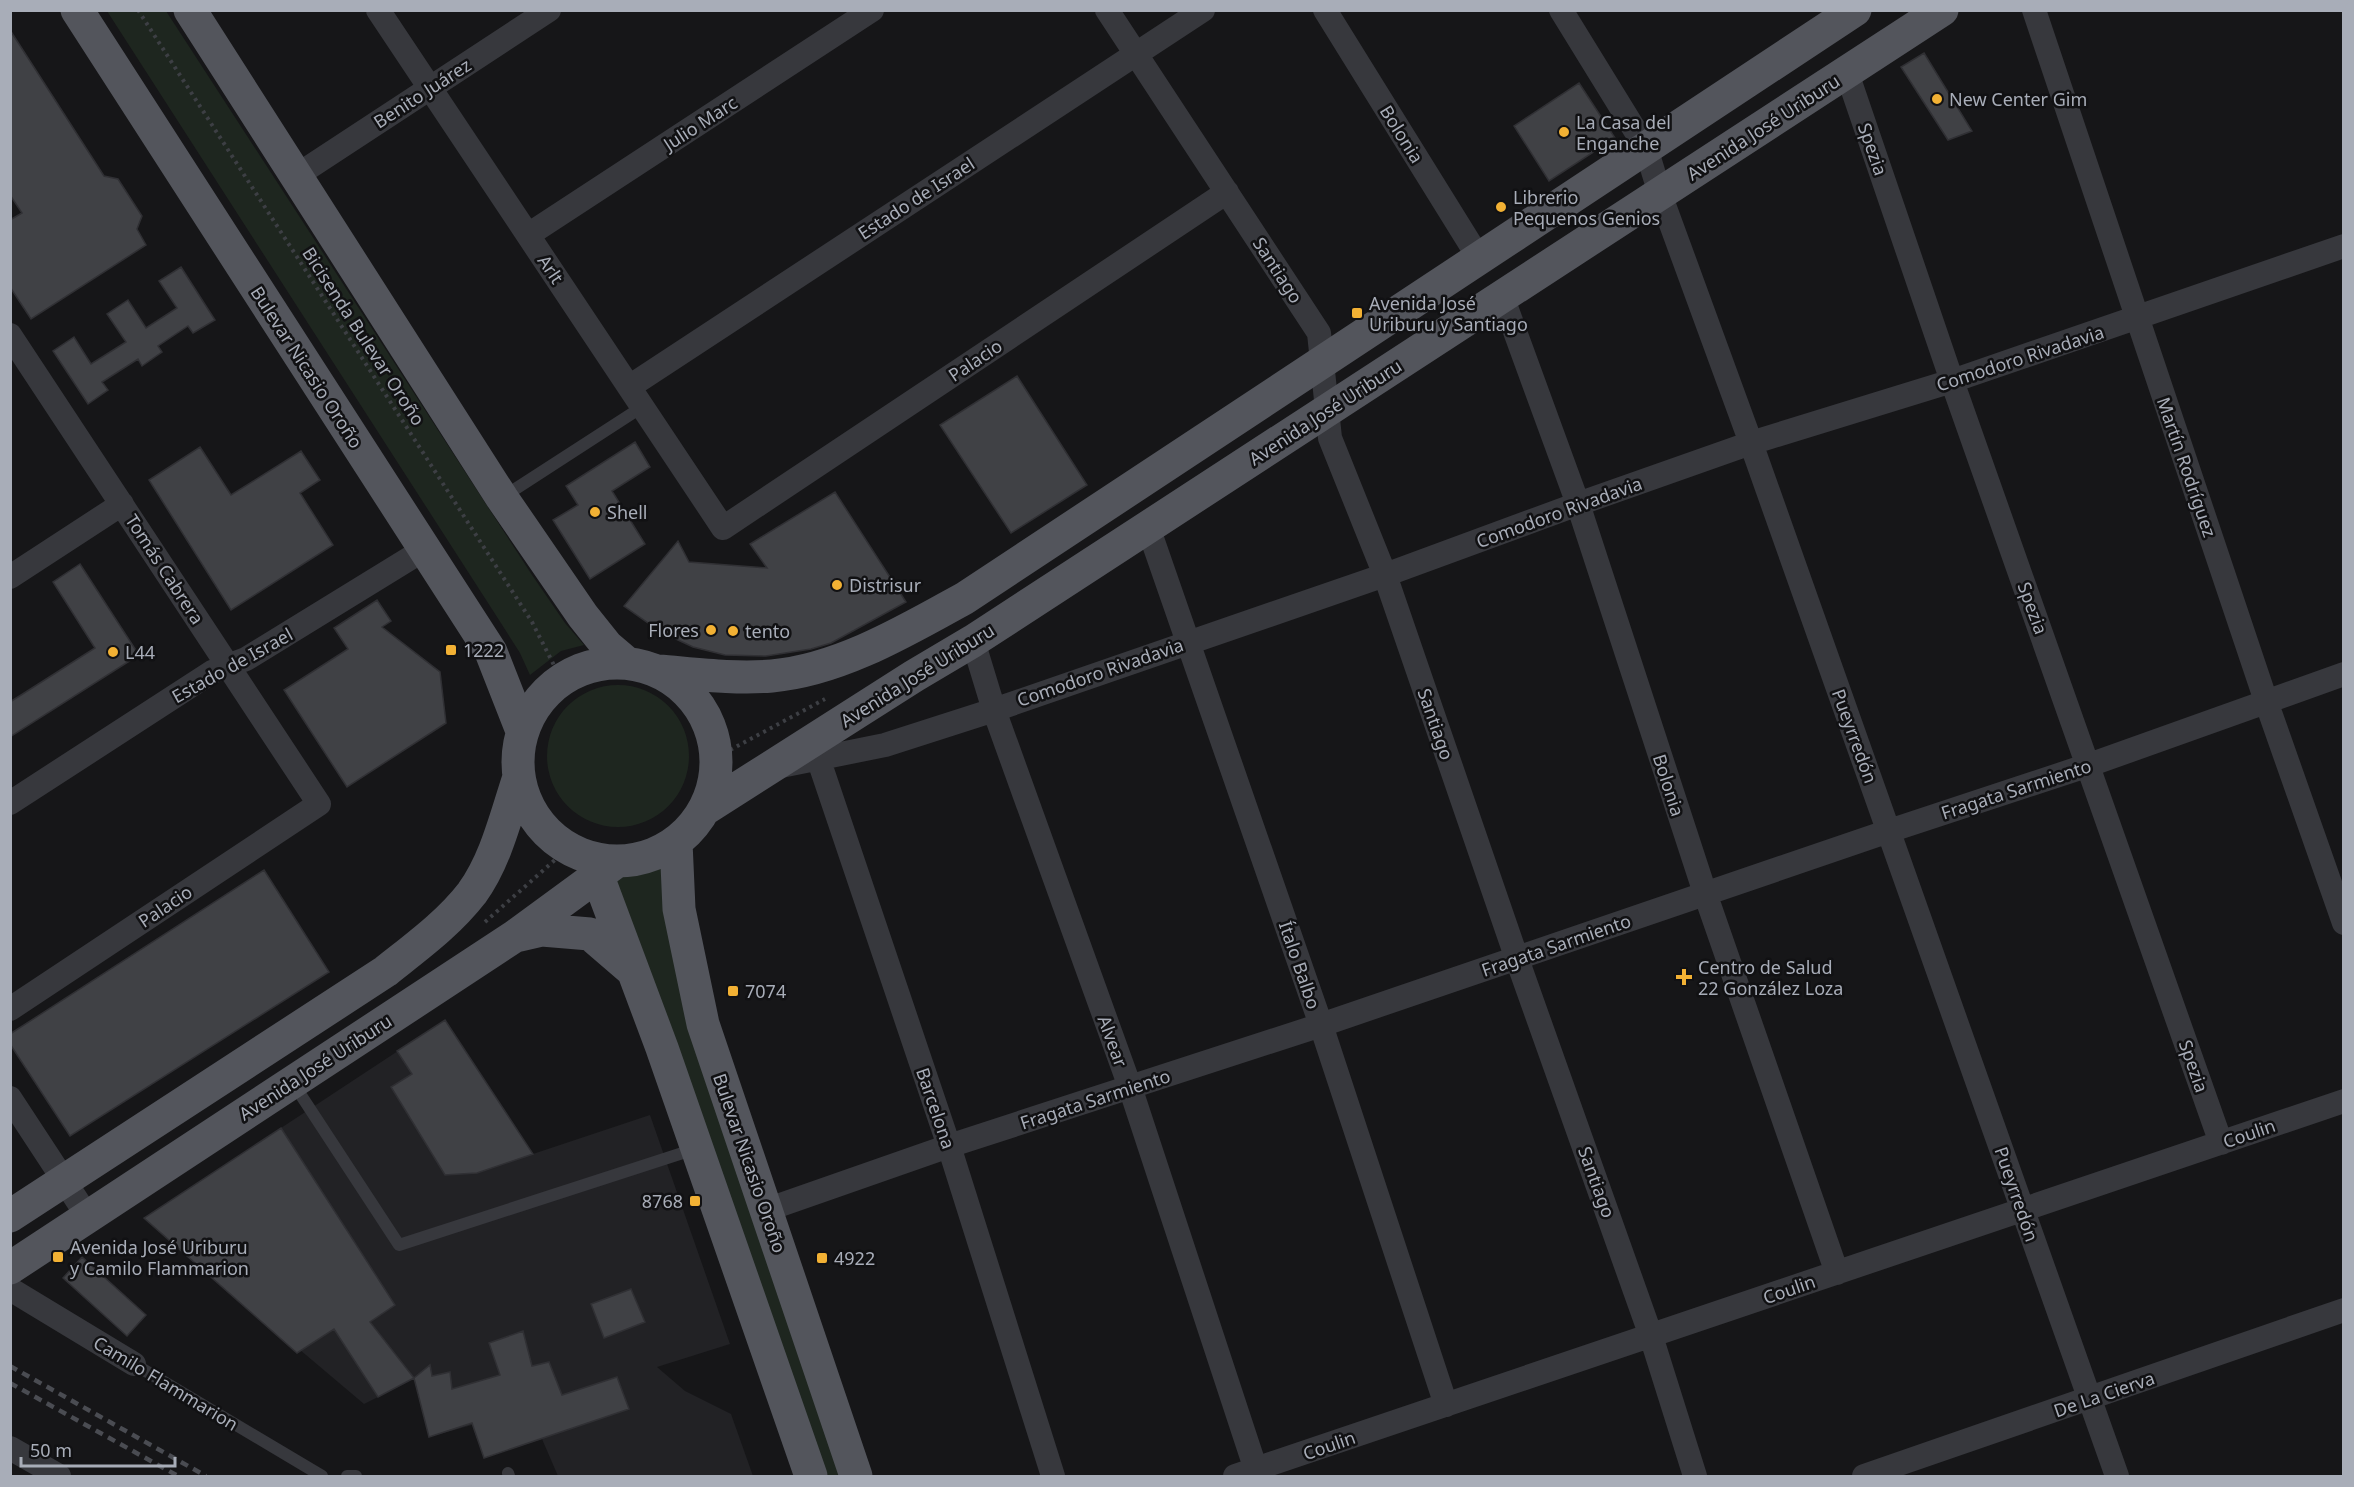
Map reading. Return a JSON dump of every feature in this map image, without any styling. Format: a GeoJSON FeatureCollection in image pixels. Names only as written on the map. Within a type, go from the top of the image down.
{"type":"FeatureCollection","features":[{"type":"Feature","properties":{"kind":"main road","name":"Bulevar Nicasio Oroño"},"geometry":{"type":"LineString","coordinates":[[77,10],[491,652],[522,731]]}},
{"type":"Feature","properties":{"kind":"main road"},"geometry":{"type":"LineString","coordinates":[[190,10],[502,498],[582,616],[607,646],[643,667],[688,691],[709,721],[717,757],[705,809],[693,827],[676,842],[659,852],[641,859],[602,865],[568,849],[535,818],[519,777],[518,754],[522,731],[538,702],[561,680],[593,665],[643,667],[731,678],[774,676],[831,663],[875,645],[965,598],[1646,148],[1822,19],[1855,10]]}},
{"type":"Feature","properties":{"kind":"main road","name":"Avenida José Uriburu"},"geometry":{"type":"LineString","coordinates":[[705,809],[772,768],[815,750],[914,676],[973,641],[1942,10]]}},
{"type":"Feature","properties":{"kind":"main road"},"geometry":{"type":"LineString","coordinates":[[10,1216],[386,971],[449,920],[473,892],[495,849],[519,777]]}},
{"type":"Feature","properties":{"kind":"main road","name":"Bulevar Nicasio Oroño"},"geometry":{"type":"LineString","coordinates":[[676,842],[679,909],[703,1024],[856,1476]]}},
{"type":"Feature","properties":{"kind":"main road"},"geometry":{"type":"LineString","coordinates":[[602,865],[635,972],[811,1476]]}},
{"type":"Feature","properties":{"kind":"main road","name":"Avenida José Uriburu"},"geometry":{"type":"LineString","coordinates":[[10,1268],[514,936],[602,865]]}},
{"type":"Feature","properties":{"kind":"main road"},"geometry":{"type":"LineString","coordinates":[[514,936],[542,930],[590,934],[635,972]]}},
{"type":"Feature","properties":{"kind":"street","name":"Arlt"},"geometry":{"type":"LineString","coordinates":[[378,10],[723,528]]}},
{"type":"Feature","properties":{"kind":"street","name":"Benito Juárez"},"geometry":{"type":"LineString","coordinates":[[296,176],[549,10]]}},
{"type":"Feature","properties":{"kind":"street","name":"Julio Marc"},"geometry":{"type":"LineString","coordinates":[[528,235],[872,10]]}},
{"type":"Feature","properties":{"kind":"street","name":"Santiago"},"geometry":{"type":"LineString","coordinates":[[1107,10],[1319,333],[1330,438],[1385,575],[1651,1336],[1695,1476]]}},
{"type":"Feature","properties":{"kind":"street","name":"Estado de Israel"},"geometry":{"type":"LineString","coordinates":[[629,387],[1203,10]]}},
{"type":"Feature","properties":{"kind":"street","name":"Bolonia"},"geometry":{"type":"LineString","coordinates":[[1325,10],[1479,258]]}},
{"type":"Feature","properties":{"kind":"street","name":"Pueyrredón"},"geometry":{"type":"LineString","coordinates":[[1561,10],[1646,148],[1659,194],[1751,443],[2117,1476]]}},
{"type":"Feature","properties":{"kind":"street","name":"Martín Rodríguez"},"geometry":{"type":"LineString","coordinates":[[2034,10],[2266,701],[2338,892],[2343,923]]}},
{"type":"Feature","properties":{"kind":"street","name":"Spezia"},"geometry":{"type":"LineString","coordinates":[[1847,73],[1952,381],[2221,1143]]}},
{"type":"Feature","properties":{"kind":"street","name":"Palacio"},"geometry":{"type":"LineString","coordinates":[[723,528],[1227,192]]}},
{"type":"Feature","properties":{"kind":"street","name":"Comodoro Rivadavia"},"geometry":{"type":"LineString","coordinates":[[815,750],[885,745],[994,710],[1385,575],[1751,443],[1952,381],[2343,246]]}},
{"type":"Feature","properties":{"kind":"street","name":"Bolonia"},"geometry":{"type":"LineString","coordinates":[[1502,296],[1578,504],[1705,893],[1837,1273]]}},
{"type":"Feature","properties":{"kind":"street","name":"Tomás Cabrera"},"geometry":{"type":"LineString","coordinates":[[10,335],[18,363],[122,504],[319,804]]}},
{"type":"Feature","properties":{"kind":"street"},"geometry":{"type":"LineString","coordinates":[[10,577],[122,504]]}},
{"type":"Feature","properties":{"kind":"street","name":"Ítalo Balbo"},"geometry":{"type":"LineString","coordinates":[[1148,527],[1321,1025],[1446,1405]]}},
{"type":"Feature","properties":{"kind":"street","name":"Estado de Israel"},"geometry":{"type":"LineString","coordinates":[[10,803],[212,672],[246,659],[425,549]]}},
{"type":"Feature","properties":{"kind":"street","name":"Alvear"},"geometry":{"type":"LineString","coordinates":[[973,641],[994,710],[1130,1087],[1250,1474]]}},
{"type":"Feature","properties":{"kind":"street","name":"Fragata Sarmiento"},"geometry":{"type":"LineString","coordinates":[[766,1210],[949,1146],[1321,1025],[1888,831],[2089,765],[2343,674]]}},
{"type":"Feature","properties":{"kind":"street","name":"Barcelona"},"geometry":{"type":"LineString","coordinates":[[815,750],[949,1146],[1053,1476]]}},
{"type":"Feature","properties":{"kind":"street","name":"Palacio"},"geometry":{"type":"LineString","coordinates":[[10,1009],[319,804]]}},
{"type":"Feature","properties":{"kind":"street"},"geometry":{"type":"LineString","coordinates":[[10,1098],[88,1217]]}},
{"type":"Feature","properties":{"kind":"street","name":"Coulin"},"geometry":{"type":"LineString","coordinates":[[1250,1474],[1446,1405],[2343,1101]]}},
{"type":"Feature","properties":{"kind":"street","name":"Camilo Flammarion"},"geometry":{"type":"LineString","coordinates":[[10,1289],[134,1364]]}},
{"type":"Feature","properties":{"kind":"street","name":"De La Cierva"},"geometry":{"type":"LineString","coordinates":[[1864,1476],[2343,1310]]}},
{"type":"Feature","properties":{"kind":"street"},"geometry":{"type":"LineString","coordinates":[[10,1449],[59,1476]]}},
{"type":"Feature","properties":{"kind":"lane"},"geometry":{"type":"LineString","coordinates":[[502,498],[642,406]]}},
{"type":"Feature","properties":{"kind":"lane"},"geometry":{"type":"LineString","coordinates":[[292,1082],[399,1245],[697,1148]]}},
{"type":"Feature","properties":{"kind":"lane","name":"Camilo Flammarion"},"geometry":{"type":"LineString","coordinates":[[134,1364],[322,1476]]}},
{"type":"Feature","properties":{"kind":"path","name":"Bicisenda Bulevar Oroño"},"geometry":{"type":"LineString","coordinates":[[138,10],[532,622],[561,680]]}},
{"type":"Feature","properties":{"kind":"shaded area"},"geometry":{"type":"Polygon","coordinates":[[[107,11],[166,11],[532,575],[565,623],[584,645],[561,651],[530,675],[520,653],[499,620],[107,11]]]}},
{"type":"Feature","properties":{"kind":"shaded area"},"geometry":{"type":"Polygon","coordinates":[[[618,685],[645,690],[668,706],[684,729],[689,756],[684,783],[668,806],[645,822],[618,827],[591,822],[568,806],[552,783],[547,756],[552,729],[568,706],[591,690],[618,685]]]}},
{"type":"Feature","properties":{"kind":"shaded area"},"geometry":{"type":"Polygon","coordinates":[[[676,842],[679,909],[856,1476],[811,1476],[598,875],[616,862],[641,859],[676,842]]]}},
{"type":"Feature","properties":{"kind":"shaded area"},"geometry":{"type":"Polygon","coordinates":[[[445,1020],[533,1154],[650,1115],[730,1344],[657,1367],[685,1391],[731,1414],[753,1476],[558,1476],[542,1439],[484,1458],[472,1425],[429,1437],[414,1379],[364,1404],[144,1218],[445,1020]]]}},
{"type":"Feature","properties":{"kind":"building"},"geometry":{"type":"Polygon","coordinates":[[[10,30],[104,176],[118,179],[142,216],[137,229],[146,245],[31,319],[10,287],[10,220],[22,213],[10,195],[10,30]]]}},
{"type":"Feature","properties":{"kind":"building","name":"New Center Gim"},"geometry":{"type":"Polygon","coordinates":[[[1924,53],[1972,131],[1948,140],[1901,67],[1924,53]]]}},
{"type":"Feature","properties":{"kind":"building","name":"La Casa del Enganche"},"geometry":{"type":"Polygon","coordinates":[[[1579,83],[1615,138],[1549,181],[1514,126],[1579,83]]]}},
{"type":"Feature","properties":{"kind":"building"},"geometry":{"type":"Polygon","coordinates":[[[181,267],[215,320],[193,333],[188,326],[158,346],[162,352],[142,366],[138,359],[102,382],[108,390],[88,404],[53,351],[74,337],[91,364],[126,342],[107,314],[128,300],[146,328],[177,308],[159,281],[181,267]]]}},
{"type":"Feature","properties":{"kind":"building"},"geometry":{"type":"Polygon","coordinates":[[[1017,376],[1087,485],[1011,533],[940,425],[1017,376]]]}},
{"type":"Feature","properties":{"kind":"building","name":"Shell"},"geometry":{"type":"Polygon","coordinates":[[[635,442],[650,467],[612,491],[645,544],[590,579],[553,520],[578,505],[566,486],[635,442]]]}},
{"type":"Feature","properties":{"kind":"building"},"geometry":{"type":"Polygon","coordinates":[[[200,447],[231,495],[301,451],[320,480],[300,493],[333,545],[231,610],[149,480],[200,447]]]}},
{"type":"Feature","properties":{"kind":"building"},"geometry":{"type":"Polygon","coordinates":[[[835,492],[906,602],[831,643],[811,649],[766,656],[725,655],[693,647],[661,632],[624,606],[678,541],[689,562],[767,568],[750,544],[835,492]]]}},
{"type":"Feature","properties":{"kind":"building","name":"L44"},"geometry":{"type":"Polygon","coordinates":[[[80,564],[139,655],[10,737],[10,702],[95,648],[53,582],[80,564]]]}},
{"type":"Feature","properties":{"kind":"building"},"geometry":{"type":"Polygon","coordinates":[[[377,600],[391,621],[382,627],[440,672],[446,723],[347,787],[284,690],[348,649],[334,628],[377,600]]]}},
{"type":"Feature","properties":{"kind":"building"},"geometry":{"type":"Polygon","coordinates":[[[264,870],[329,972],[70,1136],[10,1044],[10,1034],[264,870]]]}},
{"type":"Feature","properties":{"kind":"building"},"geometry":{"type":"Polygon","coordinates":[[[445,1020],[533,1154],[477,1173],[445,1175],[391,1087],[412,1074],[397,1051],[445,1020]]]}},
{"type":"Feature","properties":{"kind":"building"},"geometry":{"type":"Polygon","coordinates":[[[281,1128],[395,1305],[370,1322],[414,1378],[378,1397],[334,1329],[297,1353],[144,1218],[281,1128]]]}},
{"type":"Feature","properties":{"kind":"building"},"geometry":{"type":"Polygon","coordinates":[[[82,1257],[146,1315],[127,1336],[63,1278],[82,1257]]]}},
{"type":"Feature","properties":{"kind":"building"},"geometry":{"type":"Polygon","coordinates":[[[631,1289],[645,1322],[604,1338],[591,1304],[631,1289]]]}},
{"type":"Feature","properties":{"kind":"building"},"geometry":{"type":"Polygon","coordinates":[[[523,1331],[532,1366],[549,1362],[562,1395],[617,1377],[629,1409],[484,1458],[472,1423],[429,1437],[414,1378],[430,1365],[432,1376],[450,1372],[452,1389],[500,1375],[489,1343],[523,1331]]]}},
{"type":"Feature","properties":{"kind":"railway"},"geometry":{"type":"LineString","coordinates":[[10,1366],[206,1476]]}},
{"type":"Feature","properties":{"kind":"railway"},"geometry":{"type":"LineString","coordinates":[[10,1383],[178,1476]]}},
{"type":"Feature","properties":{"kind":"place","name":"New Center Gim"},"geometry":{"type":"Point","coordinates":[1937,99]}},
{"type":"Feature","properties":{"kind":"place","name":"La Casa del Enganche"},"geometry":{"type":"Point","coordinates":[1564,132]}},
{"type":"Feature","properties":{"kind":"place","name":"Librerio Pequenos Genios"},"geometry":{"type":"Point","coordinates":[1501,207]}},
{"type":"Feature","properties":{"kind":"place","name":"Avenida José Uriburu y Santiago"},"geometry":{"type":"Point","coordinates":[1357,313]}},
{"type":"Feature","properties":{"kind":"place","name":"Shell"},"geometry":{"type":"Point","coordinates":[595,512]}},
{"type":"Feature","properties":{"kind":"place","name":"Distrisur"},"geometry":{"type":"Point","coordinates":[837,585]}},
{"type":"Feature","properties":{"kind":"place","name":"Flores"},"geometry":{"type":"Point","coordinates":[711,630]}},
{"type":"Feature","properties":{"kind":"place","name":"tento"},"geometry":{"type":"Point","coordinates":[733,631]}},
{"type":"Feature","properties":{"kind":"place","name":"1222"},"geometry":{"type":"Point","coordinates":[451,650]}},
{"type":"Feature","properties":{"kind":"place","name":"L44"},"geometry":{"type":"Point","coordinates":[113,652]}},
{"type":"Feature","properties":{"kind":"place","name":"Centro de Salud 22 González Loza"},"geometry":{"type":"Point","coordinates":[1684,977]}},
{"type":"Feature","properties":{"kind":"place","name":"7074"},"geometry":{"type":"Point","coordinates":[733,991]}},
{"type":"Feature","properties":{"kind":"place","name":"8768"},"geometry":{"type":"Point","coordinates":[695,1201]}},
{"type":"Feature","properties":{"kind":"place","name":"Avenida José Uriburu y Camilo Flammarion"},"geometry":{"type":"Point","coordinates":[58,1257]}},
{"type":"Feature","properties":{"kind":"place","name":"4922"},"geometry":{"type":"Point","coordinates":[822,1258]}}]}
